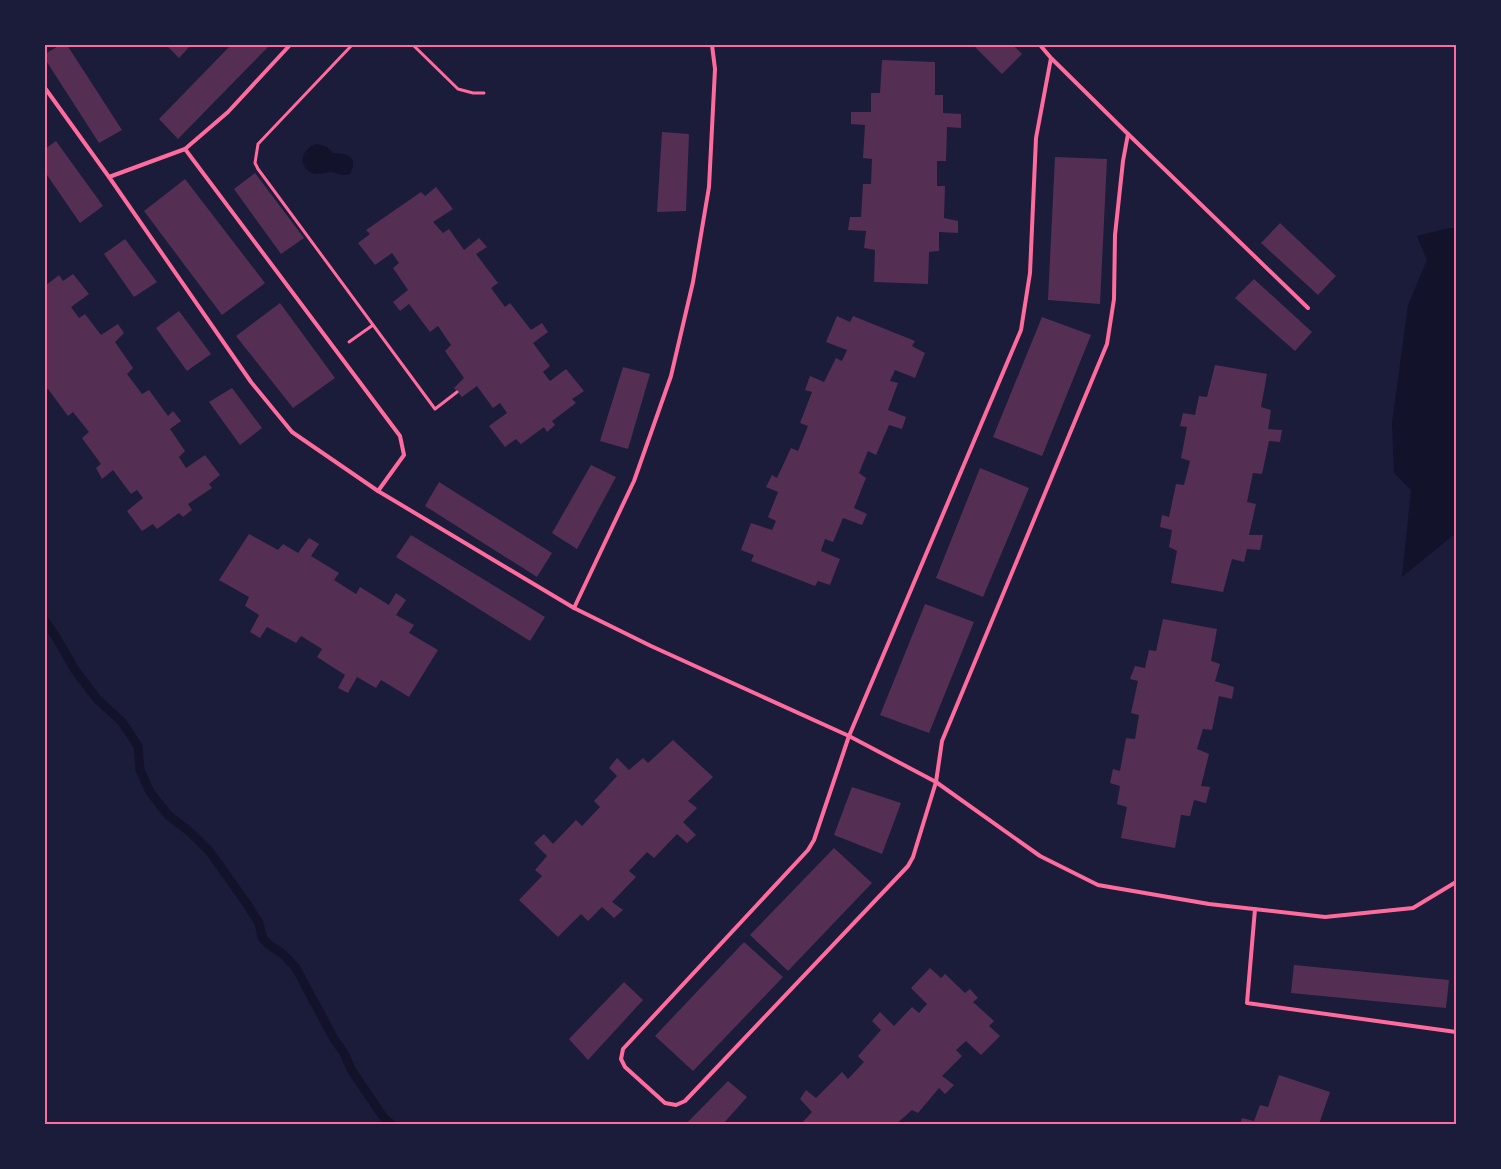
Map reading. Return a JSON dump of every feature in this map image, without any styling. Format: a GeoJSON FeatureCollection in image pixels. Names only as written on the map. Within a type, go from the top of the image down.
{"type":"FeatureCollection","features":[{"type":"Feature","properties":{"kind":"lane"},"geometry":{"type":"LineString","coordinates":[[109,177],[185,149],[228,112],[290,45]]}},
{"type":"Feature","properties":{"kind":"lane"},"geometry":{"type":"LineString","coordinates":[[574,608],[634,481],[671,376],[693,282],[709,187],[714,69],[712,45]]}},
{"type":"Feature","properties":{"kind":"lane"},"geometry":{"type":"LineString","coordinates":[[1040,45],[1128,134],[1308,308]]}},
{"type":"Feature","properties":{"kind":"lane"},"geometry":{"type":"LineString","coordinates":[[1051,58],[1036,138],[1030,273],[1020,330],[849,736],[814,840],[808,850],[623,1048],[621,1059],[625,1067],[665,1103],[676,1105],[686,1101],[908,866],[913,857],[936,782],[942,741],[1107,344],[1114,299],[1115,235],[1123,161],[1128,134]]}},
{"type":"Feature","properties":{"kind":"lane"},"geometry":{"type":"LineString","coordinates":[[45,88],[251,382],[292,432],[378,491],[574,608],[651,646],[849,736],[936,782],[1040,856],[1098,885],[1209,904],[1325,917],[1414,908],[1456,882]]}},
{"type":"Feature","properties":{"kind":"lane"},"geometry":{"type":"LineString","coordinates":[[185,149],[400,436],[404,455],[378,491]]}},
{"type":"Feature","properties":{"kind":"lane"},"geometry":{"type":"LineString","coordinates":[[1254,909],[1247,1003],[1456,1032]]}},
{"type":"Feature","properties":{"kind":"path"},"geometry":{"type":"LineString","coordinates":[[352,45],[258,144],[255,163],[435,409],[457,392]]}},
{"type":"Feature","properties":{"kind":"path"},"geometry":{"type":"LineString","coordinates":[[413,45],[458,89],[473,93],[484,93]]}},
{"type":"Feature","properties":{"kind":"path"},"geometry":{"type":"LineString","coordinates":[[337,352],[373,325]]}},
{"type":"Feature","properties":{"kind":"shaded area"},"geometry":{"type":"Polygon","coordinates":[[[316,144],[330,149],[333,153],[350,157],[353,160],[353,164],[350,174],[342,175],[331,172],[317,174],[307,170],[304,166],[303,157],[311,146],[316,144]]]}},
{"type":"Feature","properties":{"kind":"shaded area"},"geometry":{"type":"Polygon","coordinates":[[[1456,228],[1456,532],[1402,577],[1411,490],[1394,473],[1392,423],[1408,305],[1427,260],[1417,236],[1456,228]]]}},
{"type":"Feature","properties":{"kind":"building"},"geometry":{"type":"Polygon","coordinates":[[[60,45],[67,45],[122,130],[99,143],[45,59],[45,54],[60,45]]]}},
{"type":"Feature","properties":{"kind":"building"},"geometry":{"type":"Polygon","coordinates":[[[166,45],[191,45],[179,58],[166,45]]]}},
{"type":"Feature","properties":{"kind":"building"},"geometry":{"type":"Polygon","coordinates":[[[231,45],[270,45],[178,139],[159,119],[231,45]]]}},
{"type":"Feature","properties":{"kind":"building"},"geometry":{"type":"Polygon","coordinates":[[[973,45],[1013,45],[1022,54],[1002,74],[973,45]]]}},
{"type":"Feature","properties":{"kind":"building"},"geometry":{"type":"Polygon","coordinates":[[[882,60],[935,62],[935,95],[943,95],[943,113],[961,114],[961,128],[947,127],[946,161],[937,161],[937,186],[945,186],[944,218],[958,221],[958,233],[939,232],[939,251],[929,252],[928,284],[874,282],[875,250],[864,248],[866,231],[848,230],[850,217],[861,217],[863,184],[871,184],[872,159],[863,158],[865,125],[851,124],[851,112],[871,112],[871,93],[880,93],[882,60]]]}},
{"type":"Feature","properties":{"kind":"building"},"geometry":{"type":"Polygon","coordinates":[[[662,132],[689,134],[686,211],[657,212],[662,132]]]}},
{"type":"Feature","properties":{"kind":"building"},"geometry":{"type":"Polygon","coordinates":[[[56,141],[103,206],[80,223],[45,172],[45,149],[56,141]]]}},
{"type":"Feature","properties":{"kind":"building"},"geometry":{"type":"Polygon","coordinates":[[[1055,157],[1107,159],[1100,304],[1048,300],[1055,157]]]}},
{"type":"Feature","properties":{"kind":"building"},"geometry":{"type":"Polygon","coordinates":[[[255,173],[304,238],[281,254],[234,189],[255,173]]]}},
{"type":"Feature","properties":{"kind":"building"},"geometry":{"type":"Polygon","coordinates":[[[185,179],[265,283],[222,315],[144,211],[185,179]]]}},
{"type":"Feature","properties":{"kind":"building"},"geometry":{"type":"Polygon","coordinates":[[[436,187],[453,209],[433,222],[443,233],[449,229],[464,250],[479,238],[487,247],[476,254],[498,283],[491,288],[505,307],[510,303],[531,330],[542,323],[548,332],[533,343],[550,366],[543,372],[550,381],[566,369],[584,391],[572,399],[576,403],[552,421],[555,425],[547,432],[544,427],[521,444],[516,439],[505,447],[489,426],[507,413],[500,403],[493,408],[477,386],[462,397],[454,388],[464,378],[445,351],[451,345],[438,326],[430,332],[409,304],[400,311],[393,302],[408,290],[393,268],[399,263],[392,253],[375,265],[358,243],[370,234],[366,230],[421,192],[425,196],[436,187]]]}},
{"type":"Feature","properties":{"kind":"building"},"geometry":{"type":"Polygon","coordinates":[[[1280,223],[1336,276],[1318,295],[1261,243],[1280,223]]]}},
{"type":"Feature","properties":{"kind":"building"},"geometry":{"type":"Polygon","coordinates":[[[125,239],[157,282],[134,297],[104,254],[125,239]]]}},
{"type":"Feature","properties":{"kind":"building"},"geometry":{"type":"Polygon","coordinates":[[[73,274],[89,294],[71,307],[79,318],[85,314],[101,335],[118,324],[124,333],[115,342],[133,368],[127,374],[142,394],[149,390],[168,416],[173,411],[181,421],[170,429],[185,451],[179,457],[186,468],[205,455],[220,475],[209,484],[212,488],[188,504],[192,510],[183,517],[179,513],[157,529],[153,524],[142,531],[127,511],[143,498],[137,490],[131,494],[113,470],[102,479],[96,468],[101,464],[82,438],[89,432],[73,412],[68,416],[48,389],[45,391],[45,286],[59,275],[63,281],[73,274]]]}},
{"type":"Feature","properties":{"kind":"building"},"geometry":{"type":"Polygon","coordinates":[[[1254,279],[1312,332],[1295,351],[1235,298],[1254,279]]]}},
{"type":"Feature","properties":{"kind":"building"},"geometry":{"type":"Polygon","coordinates":[[[280,303],[335,378],[293,408],[236,336],[280,303]]]}},
{"type":"Feature","properties":{"kind":"building"},"geometry":{"type":"Polygon","coordinates":[[[179,311],[211,354],[187,371],[156,328],[179,311]]]}},
{"type":"Feature","properties":{"kind":"building"},"geometry":{"type":"Polygon","coordinates":[[[837,316],[850,322],[853,316],[915,341],[912,346],[925,353],[915,378],[895,370],[890,381],[898,383],[888,410],[906,417],[902,429],[889,425],[876,455],[868,451],[859,473],[866,478],[854,508],[867,514],[862,525],[843,518],[833,542],[825,539],[821,551],[840,559],[830,585],[818,581],[815,586],[751,561],[754,555],[741,550],[751,523],[772,530],[776,521],[768,517],[778,492],[766,487],[772,475],[777,478],[791,448],[798,451],[808,426],[800,423],[812,392],[805,390],[810,376],[824,382],[836,358],[842,361],[847,350],[826,342],[837,316]]]}},
{"type":"Feature","properties":{"kind":"building"},"geometry":{"type":"Polygon","coordinates":[[[1042,317],[1091,335],[1042,456],[993,437],[1042,317]]]}},
{"type":"Feature","properties":{"kind":"building"},"geometry":{"type":"Polygon","coordinates":[[[1215,365],[1267,374],[1261,407],[1271,410],[1268,429],[1282,430],[1280,442],[1269,441],[1262,474],[1253,473],[1247,502],[1256,504],[1249,535],[1263,535],[1260,550],[1247,549],[1244,562],[1232,559],[1223,592],[1171,583],[1177,551],[1169,547],[1172,530],[1160,527],[1162,515],[1169,517],[1176,484],[1184,485],[1190,461],[1181,458],[1187,427],[1180,426],[1183,413],[1195,415],[1199,396],[1207,397],[1215,365]]]}},
{"type":"Feature","properties":{"kind":"building"},"geometry":{"type":"Polygon","coordinates":[[[623,367],[650,374],[628,449],[600,441],[623,367]]]}},
{"type":"Feature","properties":{"kind":"building"},"geometry":{"type":"Polygon","coordinates":[[[232,388],[262,428],[240,445],[209,402],[232,388]]]}},
{"type":"Feature","properties":{"kind":"building"},"geometry":{"type":"Polygon","coordinates":[[[591,465],[616,477],[577,549],[552,533],[591,465]]]}},
{"type":"Feature","properties":{"kind":"building"},"geometry":{"type":"Polygon","coordinates":[[[980,468],[1029,488],[983,597],[936,578],[980,468]]]}},
{"type":"Feature","properties":{"kind":"building"},"geometry":{"type":"Polygon","coordinates":[[[439,482],[552,553],[537,577],[425,506],[439,482]]]}},
{"type":"Feature","properties":{"kind":"building"},"geometry":{"type":"Polygon","coordinates":[[[249,534],[278,550],[283,544],[298,553],[309,538],[319,544],[311,556],[339,573],[334,580],[356,594],[360,587],[389,605],[396,593],[406,600],[396,615],[414,625],[409,633],[438,650],[409,697],[381,680],[376,688],[357,677],[348,693],[338,688],[345,675],[317,657],[322,649],[301,636],[296,643],[267,627],[260,638],[250,632],[259,615],[245,606],[249,597],[219,580],[249,534]]]}},
{"type":"Feature","properties":{"kind":"building"},"geometry":{"type":"Polygon","coordinates":[[[411,535],[545,617],[530,641],[396,557],[411,535]]]}},
{"type":"Feature","properties":{"kind":"building"},"geometry":{"type":"Polygon","coordinates":[[[925,604],[974,622],[929,733],[880,715],[925,604]]]}},
{"type":"Feature","properties":{"kind":"building"},"geometry":{"type":"Polygon","coordinates":[[[1163,619],[1217,629],[1211,661],[1220,664],[1215,681],[1234,687],[1232,699],[1219,696],[1212,730],[1203,729],[1197,749],[1209,754],[1201,786],[1210,787],[1206,803],[1194,800],[1190,816],[1181,815],[1175,848],[1121,838],[1127,807],[1117,804],[1120,786],[1110,783],[1113,769],[1120,771],[1126,738],[1135,739],[1139,715],[1131,713],[1138,681],[1130,679],[1135,666],[1145,668],[1149,650],[1156,651],[1163,619]]]}},
{"type":"Feature","properties":{"kind":"building"},"geometry":{"type":"Polygon","coordinates":[[[673,740],[713,777],[688,801],[697,808],[683,822],[696,835],[687,843],[677,834],[654,858],[647,852],[629,871],[636,877],[612,902],[623,910],[614,918],[602,907],[588,921],[581,914],[558,937],[519,900],[542,876],[535,870],[547,856],[534,843],[544,834],[553,844],[576,820],[582,826],[600,807],[594,801],[617,776],[609,768],[617,758],[629,770],[643,758],[648,763],[673,740]]]}},
{"type":"Feature","properties":{"kind":"building"},"geometry":{"type":"Polygon","coordinates":[[[852,787],[901,803],[882,854],[834,835],[852,787]]]}},
{"type":"Feature","properties":{"kind":"building"},"geometry":{"type":"Polygon","coordinates":[[[834,848],[872,883],[788,971],[750,935],[834,848]]]}},
{"type":"Feature","properties":{"kind":"building"},"geometry":{"type":"Polygon","coordinates":[[[744,942],[783,977],[693,1071],[655,1036],[744,942]]]}},
{"type":"Feature","properties":{"kind":"building"},"geometry":{"type":"Polygon","coordinates":[[[1294,965],[1449,980],[1446,1008],[1291,993],[1294,965]]]}},
{"type":"Feature","properties":{"kind":"building"},"geometry":{"type":"Polygon","coordinates":[[[930,968],[941,978],[945,974],[965,993],[970,989],[978,998],[973,1002],[994,1021],[989,1026],[1000,1036],[981,1055],[966,1041],[956,1050],[962,1056],[942,1076],[954,1085],[945,1094],[939,1088],[918,1113],[912,1110],[896,1124],[801,1124],[812,1112],[800,1099],[806,1090],[816,1098],[842,1072],[848,1079],[864,1062],[858,1056],[881,1030],[872,1021],[880,1012],[894,1026],[912,1007],[919,1013],[927,1004],[911,988],[930,968]]]}},
{"type":"Feature","properties":{"kind":"building"},"geometry":{"type":"Polygon","coordinates":[[[624,982],[643,1000],[588,1060],[569,1039],[624,982]]]}},
{"type":"Feature","properties":{"kind":"building"},"geometry":{"type":"Polygon","coordinates":[[[1279,1075],[1330,1092],[1319,1124],[1240,1124],[1242,1118],[1254,1121],[1260,1105],[1268,1107],[1279,1075]]]}},
{"type":"Feature","properties":{"kind":"building"},"geometry":{"type":"Polygon","coordinates":[[[728,1081],[747,1097],[723,1124],[686,1124],[728,1081]]]}},
{"type":"Feature","properties":{"kind":"waterway"},"geometry":{"type":"LineString","coordinates":[[45,621],[75,670],[97,699],[122,722],[138,746],[140,770],[150,792],[168,815],[190,832],[210,852],[259,923],[262,937],[268,944],[284,955],[296,968],[334,1039],[344,1053],[352,1071],[384,1118],[391,1124]]}}]}
